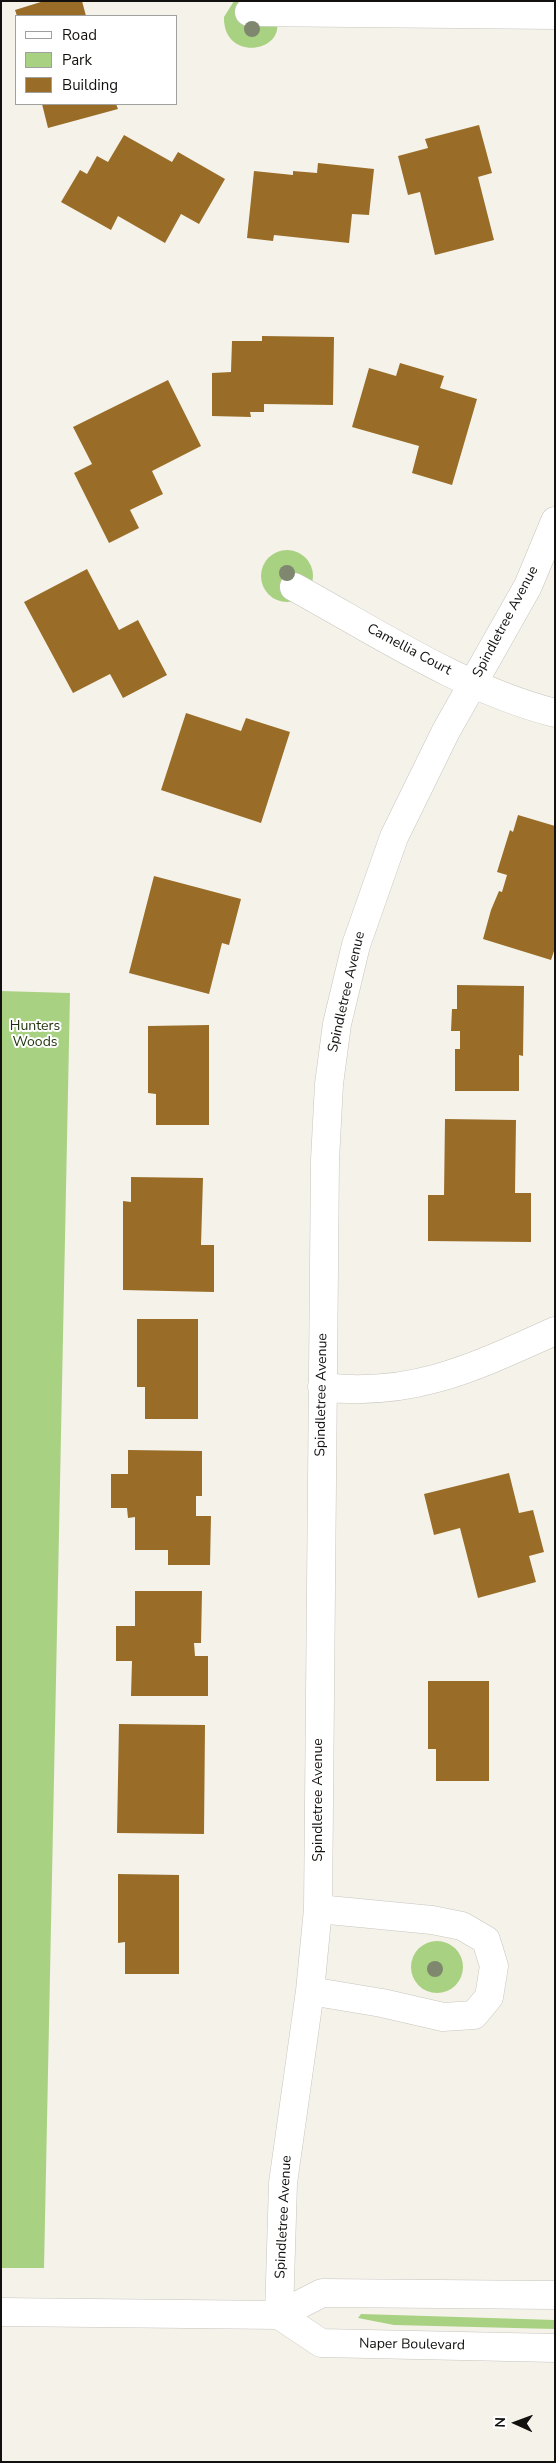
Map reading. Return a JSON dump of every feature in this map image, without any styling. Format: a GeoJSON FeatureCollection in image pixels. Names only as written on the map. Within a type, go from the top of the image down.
{"type":"FeatureCollection","features":[{"type":"Feature","properties":{"kind":"street"},"geometry":{"type":"LineString","coordinates":[[249,12],[555,15]]}},
{"type":"Feature","properties":{"kind":"street","name":"Spindletree Avenue"},"geometry":{"type":"LineString","coordinates":[[279,2315],[283,2183],[310,1991],[318,1910],[325,1160],[329,1084],[337,1024],[356,945],[394,837],[446,731],[528,586],[555,520]]}},
{"type":"Feature","properties":{"kind":"street","name":"Camellia Court"},"geometry":{"type":"LineString","coordinates":[[294,587],[474,684],[520,704],[555,713]]}},
{"type":"Feature","properties":{"kind":"street"},"geometry":{"type":"LineString","coordinates":[[322,1387],[354,1390],[392,1389],[436,1379],[474,1368],[555,1331]]}},
{"type":"Feature","properties":{"kind":"street"},"geometry":{"type":"LineString","coordinates":[[310,1991],[443,2017],[474,2015],[489,1997],[494,1966],[486,1940],[462,1926],[432,1920],[318,1910]]}},
{"type":"Feature","properties":{"kind":"street"},"geometry":{"type":"LineString","coordinates":[[1,2312],[279,2315],[322,2292],[555,2295]]}},
{"type":"Feature","properties":{"kind":"street","name":"Naper Boulevard"},"geometry":{"type":"LineString","coordinates":[[279,2315],[321,2343],[555,2348]]}},
{"type":"Feature","properties":{"kind":"green space"},"geometry":{"type":"Polygon","coordinates":[[[234,1],[267,1],[277,23],[276,33],[271,41],[262,46],[252,48],[242,46],[233,41],[226,31],[224,17],[234,1]]]}},
{"type":"Feature","properties":{"kind":"green space"},"geometry":{"type":"Polygon","coordinates":[[[287,550],[297,552],[305,558],[311,566],[313,576],[311,586],[305,594],[297,600],[287,602],[277,600],[269,594],[263,586],[261,576],[263,566],[269,558],[277,552],[287,550]]]}},
{"type":"Feature","properties":{"kind":"green space","name":"Hunters Woods"},"geometry":{"type":"Polygon","coordinates":[[[1,991],[70,993],[44,2268],[1,2268],[1,991]]]}},
{"type":"Feature","properties":{"kind":"green space"},"geometry":{"type":"Polygon","coordinates":[[[437,1941],[447,1943],[455,1949],[461,1957],[463,1967],[461,1977],[455,1985],[447,1991],[437,1993],[427,1991],[419,1985],[413,1977],[411,1967],[413,1957],[419,1949],[427,1943],[437,1941]]]}},
{"type":"Feature","properties":{"kind":"green space"},"geometry":{"type":"Polygon","coordinates":[[[361,2314],[555,2320],[555,2329],[394,2325],[358,2318],[361,2314]]]}},
{"type":"Feature","properties":{"kind":"building"},"geometry":{"type":"Polygon","coordinates":[[[44,1],[82,1],[86,15],[17,15],[15,10],[44,1]]]}},
{"type":"Feature","properties":{"kind":"building"},"geometry":{"type":"Polygon","coordinates":[[[42,105],[116,105],[118,109],[48,128],[42,105]]]}},
{"type":"Feature","properties":{"kind":"building"},"geometry":{"type":"Polygon","coordinates":[[[479,125],[492,173],[478,177],[494,240],[435,255],[420,192],[408,195],[398,156],[428,148],[425,139],[479,125]]]}},
{"type":"Feature","properties":{"kind":"building"},"geometry":{"type":"Polygon","coordinates":[[[124,135],[172,162],[178,152],[225,179],[199,224],[181,214],[165,243],[118,216],[111,230],[61,202],[80,170],[87,174],[97,156],[108,162],[124,135]]]}},
{"type":"Feature","properties":{"kind":"building"},"geometry":{"type":"Polygon","coordinates":[[[318,163],[374,169],[369,215],[352,214],[349,243],[274,235],[273,241],[247,238],[254,171],[293,175],[293,171],[317,173],[318,163]]]}},
{"type":"Feature","properties":{"kind":"building"},"geometry":{"type":"Polygon","coordinates":[[[262,336],[334,337],[333,405],[264,404],[264,412],[250,412],[251,417],[212,416],[212,373],[231,372],[232,341],[262,341],[262,336]]]}},
{"type":"Feature","properties":{"kind":"building"},"geometry":{"type":"Polygon","coordinates":[[[400,363],[444,376],[440,388],[477,399],[452,485],[412,473],[419,446],[352,427],[369,368],[396,376],[400,363]]]}},
{"type":"Feature","properties":{"kind":"building"},"geometry":{"type":"Polygon","coordinates":[[[168,380],[201,446],[152,471],[163,494],[130,510],[139,528],[109,543],[74,473],[92,464],[73,427],[168,380]]]}},
{"type":"Feature","properties":{"kind":"building"},"geometry":{"type":"Polygon","coordinates":[[[87,569],[119,630],[138,620],[167,675],[123,698],[110,674],[73,693],[24,602],[87,569]]]}},
{"type":"Feature","properties":{"kind":"building"},"geometry":{"type":"Polygon","coordinates":[[[186,713],[241,731],[246,718],[290,732],[261,823],[161,790],[186,713]]]}},
{"type":"Feature","properties":{"kind":"building"},"geometry":{"type":"Polygon","coordinates":[[[518,815],[555,826],[555,948],[551,960],[483,939],[491,910],[499,891],[502,892],[507,875],[497,872],[510,830],[513,832],[518,815]]]}},
{"type":"Feature","properties":{"kind":"building"},"geometry":{"type":"Polygon","coordinates":[[[154,876],[241,899],[229,945],[222,943],[209,994],[129,973],[154,876]]]}},
{"type":"Feature","properties":{"kind":"building"},"geometry":{"type":"Polygon","coordinates":[[[457,985],[524,986],[523,1056],[519,1055],[519,1091],[455,1091],[455,1049],[460,1049],[460,1031],[451,1031],[452,1009],[457,1009],[457,985]]]}},
{"type":"Feature","properties":{"kind":"building"},"geometry":{"type":"Polygon","coordinates":[[[209,1025],[209,1125],[156,1125],[156,1094],[148,1093],[148,1026],[209,1025]]]}},
{"type":"Feature","properties":{"kind":"building"},"geometry":{"type":"Polygon","coordinates":[[[445,1119],[516,1120],[515,1193],[531,1193],[531,1242],[428,1241],[428,1195],[444,1195],[445,1119]]]}},
{"type":"Feature","properties":{"kind":"building"},"geometry":{"type":"Polygon","coordinates":[[[131,1177],[203,1178],[201,1245],[214,1245],[214,1292],[123,1290],[123,1201],[131,1202],[131,1177]]]}},
{"type":"Feature","properties":{"kind":"building"},"geometry":{"type":"Polygon","coordinates":[[[137,1319],[198,1319],[198,1419],[145,1419],[145,1387],[137,1387],[137,1319]]]}},
{"type":"Feature","properties":{"kind":"building"},"geometry":{"type":"Polygon","coordinates":[[[128,1450],[202,1451],[202,1496],[196,1496],[196,1516],[211,1516],[210,1565],[168,1565],[168,1550],[135,1550],[135,1517],[128,1518],[127,1508],[111,1508],[111,1474],[128,1474],[128,1450]]]}},
{"type":"Feature","properties":{"kind":"building"},"geometry":{"type":"Polygon","coordinates":[[[509,1473],[519,1513],[533,1510],[544,1552],[529,1556],[536,1582],[478,1598],[460,1528],[434,1535],[424,1494],[509,1473]]]}},
{"type":"Feature","properties":{"kind":"building"},"geometry":{"type":"Polygon","coordinates":[[[135,1591],[202,1591],[201,1643],[194,1643],[195,1656],[208,1656],[208,1696],[131,1696],[132,1661],[116,1661],[116,1626],[135,1626],[135,1591]]]}},
{"type":"Feature","properties":{"kind":"building"},"geometry":{"type":"Polygon","coordinates":[[[428,1681],[489,1681],[489,1781],[436,1781],[436,1749],[428,1749],[428,1681]]]}},
{"type":"Feature","properties":{"kind":"building"},"geometry":{"type":"Polygon","coordinates":[[[119,1724],[205,1725],[204,1834],[117,1833],[119,1724]]]}},
{"type":"Feature","properties":{"kind":"building"},"geometry":{"type":"Polygon","coordinates":[[[118,1874],[179,1875],[179,1974],[125,1974],[125,1942],[118,1943],[118,1874]]]}}]}
